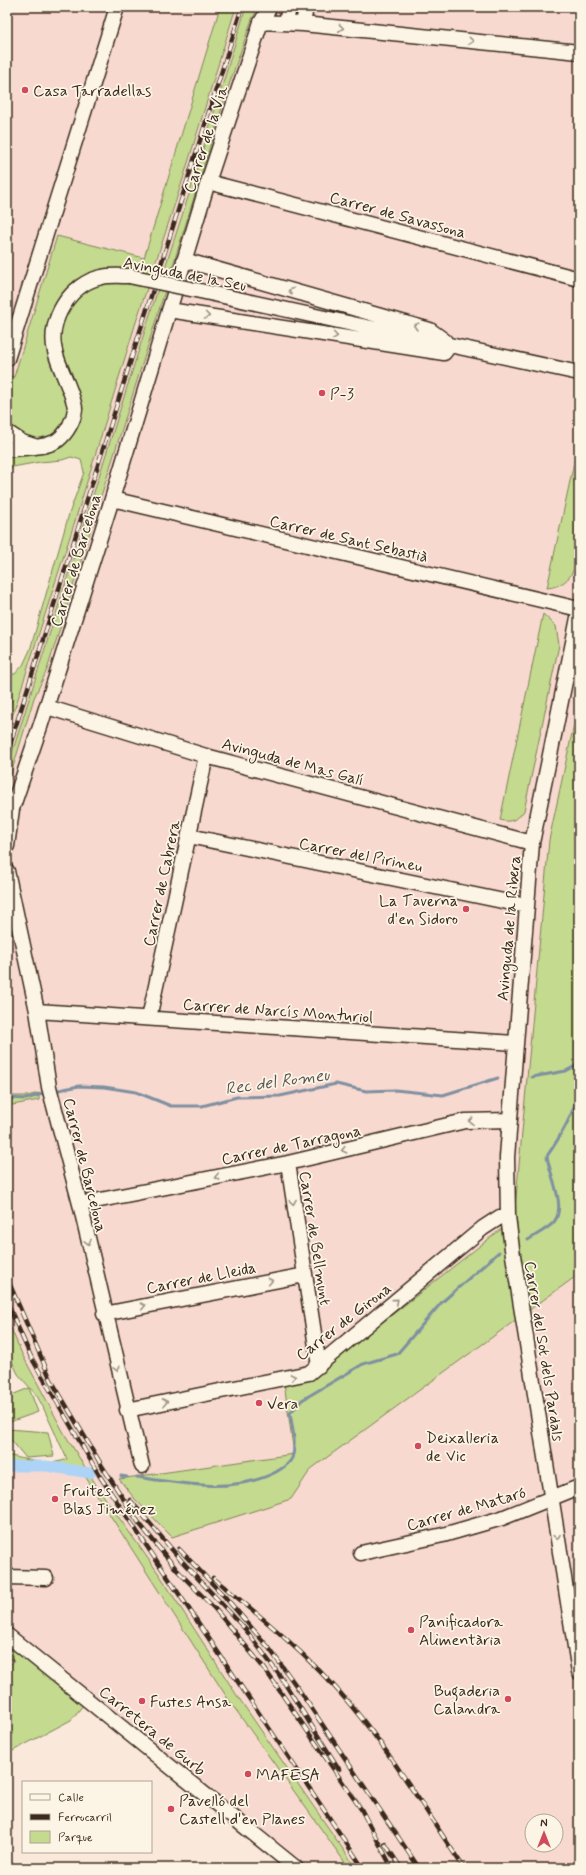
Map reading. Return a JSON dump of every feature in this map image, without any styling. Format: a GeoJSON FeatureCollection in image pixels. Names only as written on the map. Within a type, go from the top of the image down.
{"type":"FeatureCollection","features":[{"type":"Feature","properties":{"kind":"street"},"geometry":{"type":"LineString","coordinates":[[7,359],[117,7]]}},
{"type":"Feature","properties":{"kind":"street","name":"Carrer de la Via"},"geometry":{"type":"LineString","coordinates":[[177,283],[208,182],[261,22],[270,7]]}},
{"type":"Feature","properties":{"kind":"street"},"geometry":{"type":"LineString","coordinates":[[286,23],[289,7]]}},
{"type":"Feature","properties":{"kind":"street"},"geometry":{"type":"LineString","coordinates":[[303,24],[306,7]]}},
{"type":"Feature","properties":{"kind":"street"},"geometry":{"type":"LineString","coordinates":[[261,22],[303,24],[579,52]]}},
{"type":"Feature","properties":{"kind":"street","name":"Carrer de Savassona"},"geometry":{"type":"LineString","coordinates":[[208,182],[579,279]]}},
{"type":"Feature","properties":{"kind":"street","name":"Avinguda de la Seu"},"geometry":{"type":"LineString","coordinates":[[184,260],[430,330],[450,345]]}},
{"type":"Feature","properties":{"kind":"street","name":"Avinguda de la Seu"},"geometry":{"type":"LineString","coordinates":[[7,450],[38,447],[57,440],[73,422],[75,407],[55,352],[52,337],[60,309],[76,288],[101,277],[129,276],[579,373]]}},
{"type":"Feature","properties":{"kind":"street","name":"Carrer de Barcelona"},"geometry":{"type":"LineString","coordinates":[[7,846],[12,809],[47,707],[177,283]]}},
{"type":"Feature","properties":{"kind":"street"},"geometry":{"type":"LineString","coordinates":[[169,310],[444,353],[450,345]]}},
{"type":"Feature","properties":{"kind":"street"},"geometry":{"type":"LineString","coordinates":[[7,432],[22,442],[38,447]]}},
{"type":"Feature","properties":{"kind":"street","name":"Carrer de Sant Sebastià"},"geometry":{"type":"LineString","coordinates":[[112,499],[579,609]]}},
{"type":"Feature","properties":{"kind":"street","name":"Avinguda de la Ribera"},"geometry":{"type":"LineString","coordinates":[[512,1249],[508,1216],[507,1157],[532,843],[579,613]]}},
{"type":"Feature","properties":{"kind":"street","name":"Avinguda de Mas Galí"},"geometry":{"type":"LineString","coordinates":[[47,707],[206,756],[532,843]]}},
{"type":"Feature","properties":{"kind":"street","name":"Carrer de Cabrera"},"geometry":{"type":"LineString","coordinates":[[149,1018],[206,756]]}},
{"type":"Feature","properties":{"kind":"street","name":"Carrer del Pirineu"},"geometry":{"type":"LineString","coordinates":[[189,836],[527,906]]}},
{"type":"Feature","properties":{"kind":"street","name":"Carrer de Barcelona"},"geometry":{"type":"LineString","coordinates":[[7,871],[37,1010],[49,1087],[80,1204],[104,1314],[142,1466]]}},
{"type":"Feature","properties":{"kind":"street","name":"Carrer de Narcís Monturiol"},"geometry":{"type":"LineString","coordinates":[[37,1010],[516,1043]]}},
{"type":"Feature","properties":{"kind":"street","name":"Carrer de Tarragona"},"geometry":{"type":"LineString","coordinates":[[80,1204],[288,1164],[465,1121],[510,1120]]}},
{"type":"Feature","properties":{"kind":"street","name":"Carrer de Bellmunt"},"geometry":{"type":"LineString","coordinates":[[288,1164],[319,1366]]}},
{"type":"Feature","properties":{"kind":"street","name":"Carrer de Girona"},"geometry":{"type":"LineString","coordinates":[[127,1410],[309,1373],[482,1228],[500,1217],[508,1216]]}},
{"type":"Feature","properties":{"kind":"street","name":"Carrer del Sot dels Pardals"},"geometry":{"type":"LineString","coordinates":[[512,1249],[579,1672]]}},
{"type":"Feature","properties":{"kind":"street","name":"Carrer de Lleida"},"geometry":{"type":"LineString","coordinates":[[104,1314],[305,1275]]}},
{"type":"Feature","properties":{"kind":"street","name":"Carrer de Mataró"},"geometry":{"type":"LineString","coordinates":[[361,1553],[443,1535],[502,1518],[579,1487]]}},
{"type":"Feature","properties":{"kind":"street"},"geometry":{"type":"LineString","coordinates":[[7,1577],[46,1578]]}},
{"type":"Feature","properties":{"kind":"street","name":"Carretera de Gurb"},"geometry":{"type":"LineString","coordinates":[[7,1635],[296,1868]]}},
{"type":"Feature","properties":{"kind":"shaded area"},"geometry":{"type":"Polygon","coordinates":[[[7,7],[220,7],[144,258],[57,236],[14,378],[7,375],[7,7]]]}},
{"type":"Feature","properties":{"kind":"shaded area"},"geometry":{"type":"Polygon","coordinates":[[[236,7],[246,7],[193,182],[7,769],[7,733],[236,7]]]}},
{"type":"Feature","properties":{"kind":"shaded area"},"geometry":{"type":"Polygon","coordinates":[[[259,7],[579,7],[579,701],[549,840],[514,1219],[318,1373],[294,1454],[119,1479],[291,1499],[311,1469],[579,1274],[579,1868],[356,1868],[236,1694],[161,1577],[98,1488],[64,1433],[22,1354],[7,1319],[7,1106],[39,1100],[39,1093],[27,1096],[7,1096],[7,787],[34,698],[47,670],[230,82],[252,19],[259,7]]]}},
{"type":"Feature","properties":{"kind":"shaded area"},"geometry":{"type":"Polygon","coordinates":[[[7,1468],[61,1469],[83,1472],[228,1699],[349,1868],[299,1868],[7,1632],[7,1468]]]}},
{"type":"Feature","properties":{"kind":"green space"},"geometry":{"type":"Polygon","coordinates":[[[220,7],[236,7],[7,733],[7,716],[12,699],[7,696],[7,674],[15,674],[23,665],[30,650],[69,514],[84,472],[81,460],[71,457],[62,460],[7,468],[7,375],[14,377],[57,236],[144,258],[220,7]]]}},
{"type":"Feature","properties":{"kind":"green space"},"geometry":{"type":"Polygon","coordinates":[[[246,7],[259,7],[252,19],[230,82],[47,670],[34,698],[7,787],[7,769],[193,182],[246,7]]]}},
{"type":"Feature","properties":{"kind":"green space"},"geometry":{"type":"Polygon","coordinates":[[[579,439],[579,549],[575,565],[568,579],[558,585],[547,588],[579,439]]]}},
{"type":"Feature","properties":{"kind":"green space"},"geometry":{"type":"Polygon","coordinates":[[[543,614],[556,626],[559,645],[524,811],[519,817],[513,820],[504,821],[500,820],[543,614]]]}},
{"type":"Feature","properties":{"kind":"green space"},"geometry":{"type":"Polygon","coordinates":[[[579,701],[579,1274],[311,1469],[291,1499],[172,1537],[134,1498],[119,1479],[294,1454],[284,1383],[318,1373],[514,1219],[549,840],[579,701]]]}},
{"type":"Feature","properties":{"kind":"green space"},"geometry":{"type":"Polygon","coordinates":[[[39,1093],[39,1100],[7,1106],[7,1096],[27,1096],[39,1093]]]}},
{"type":"Feature","properties":{"kind":"green space"},"geometry":{"type":"Polygon","coordinates":[[[7,1319],[22,1354],[64,1433],[98,1488],[161,1577],[236,1694],[356,1868],[349,1868],[228,1699],[83,1473],[61,1469],[7,1468],[7,1455],[45,1462],[67,1459],[37,1396],[18,1374],[7,1351],[7,1319]]]}},
{"type":"Feature","properties":{"kind":"green space"},"geometry":{"type":"Polygon","coordinates":[[[29,1388],[38,1412],[7,1423],[7,1397],[29,1388]]]}},
{"type":"Feature","properties":{"kind":"green space"},"geometry":{"type":"Polygon","coordinates":[[[7,1429],[48,1432],[54,1456],[26,1458],[7,1435],[7,1429]]]}},
{"type":"Feature","properties":{"kind":"green space"},"geometry":{"type":"Polygon","coordinates":[[[7,1632],[89,1698],[71,1720],[7,1754],[7,1669],[14,1661],[7,1656],[7,1632]]]}},
{"type":"Feature","properties":{"kind":"waterway"},"geometry":{"type":"LineString","coordinates":[[532,1077],[566,1071],[579,1064]]}},
{"type":"Feature","properties":{"kind":"waterway","name":"Rec del Romeu"},"geometry":{"type":"LineString","coordinates":[[59,1090],[79,1086],[104,1087],[136,1092],[171,1106],[202,1106],[237,1097],[280,1096],[336,1084],[366,1091],[395,1090],[443,1095],[498,1078]]}},
{"type":"Feature","properties":{"kind":"waterway"},"geometry":{"type":"LineString","coordinates":[[528,1240],[551,1225],[558,1215],[558,1199],[547,1156],[566,1126],[579,1093]]}},
{"type":"Feature","properties":{"kind":"waterway","name":"Rec del Romeu"},"geometry":{"type":"LineString","coordinates":[[7,1098],[26,1099],[42,1094]]}},
{"type":"Feature","properties":{"kind":"waterway"},"geometry":{"type":"LineString","coordinates":[[137,1477],[189,1484],[225,1485],[260,1479],[276,1472],[287,1464],[292,1458],[294,1441],[290,1413],[302,1400],[363,1364],[397,1354],[442,1302],[499,1252]]}},
{"type":"Feature","properties":{"kind":"waterway"},"geometry":{"type":"LineString","coordinates":[[7,1466],[46,1466],[90,1473]]}},
{"type":"Feature","properties":{"kind":"waterway"},"geometry":{"type":"LineString","coordinates":[[121,1476],[127,1477]]}},
{"type":"Feature","properties":{"kind":"railway"},"geometry":{"type":"LineString","coordinates":[[7,754],[242,7]]}},
{"type":"Feature","properties":{"kind":"railway"},"geometry":{"type":"LineString","coordinates":[[7,1278],[51,1380],[102,1466],[139,1523],[177,1570],[215,1609],[264,1668],[361,1809],[392,1868]]}},
{"type":"Feature","properties":{"kind":"railway"},"geometry":{"type":"LineString","coordinates":[[7,1302],[31,1357],[99,1475],[363,1868]]}},
{"type":"Feature","properties":{"kind":"railway"},"geometry":{"type":"LineString","coordinates":[[130,1500],[180,1559],[246,1630],[280,1676],[339,1769]]}},
{"type":"Feature","properties":{"kind":"railway"},"geometry":{"type":"LineString","coordinates":[[179,1549],[225,1597],[269,1648],[419,1868]]}},
{"type":"Feature","properties":{"kind":"railway"},"geometry":{"type":"LineString","coordinates":[[213,1578],[249,1607],[301,1653],[349,1703],[395,1763],[464,1868]]}},
{"type":"Feature","properties":{"kind":"railway"},"geometry":{"type":"LineString","coordinates":[[385,1844],[401,1868]]}},
{"type":"Feature","properties":{"kind":"place","name":"Casa Tarradellas"},"geometry":{"type":"Point","coordinates":[25,90]}},
{"type":"Feature","properties":{"kind":"place","name":"P-3"},"geometry":{"type":"Point","coordinates":[322,393]}},
{"type":"Feature","properties":{"kind":"place","name":"La Taverna d'en Sidoro"},"geometry":{"type":"Point","coordinates":[466,909]}},
{"type":"Feature","properties":{"kind":"place","name":"Vera"},"geometry":{"type":"Point","coordinates":[259,1403]}},
{"type":"Feature","properties":{"kind":"place","name":"Deixalleria de Vic"},"geometry":{"type":"Point","coordinates":[418,1446]}},
{"type":"Feature","properties":{"kind":"place","name":"Fruites Blas Jiménez"},"geometry":{"type":"Point","coordinates":[55,1499]}},
{"type":"Feature","properties":{"kind":"place","name":"Panificadora Alimentària"},"geometry":{"type":"Point","coordinates":[411,1630]}},
{"type":"Feature","properties":{"kind":"place","name":"Bugaderia Calandra"},"geometry":{"type":"Point","coordinates":[508,1699]}},
{"type":"Feature","properties":{"kind":"place","name":"Fustes Ansa"},"geometry":{"type":"Point","coordinates":[142,1701]}},
{"type":"Feature","properties":{"kind":"place","name":"MAFESA"},"geometry":{"type":"Point","coordinates":[248,1774]}},
{"type":"Feature","properties":{"kind":"place","name":"Pavelló del Castell d'en Planes"},"geometry":{"type":"Point","coordinates":[171,1809]}}]}
